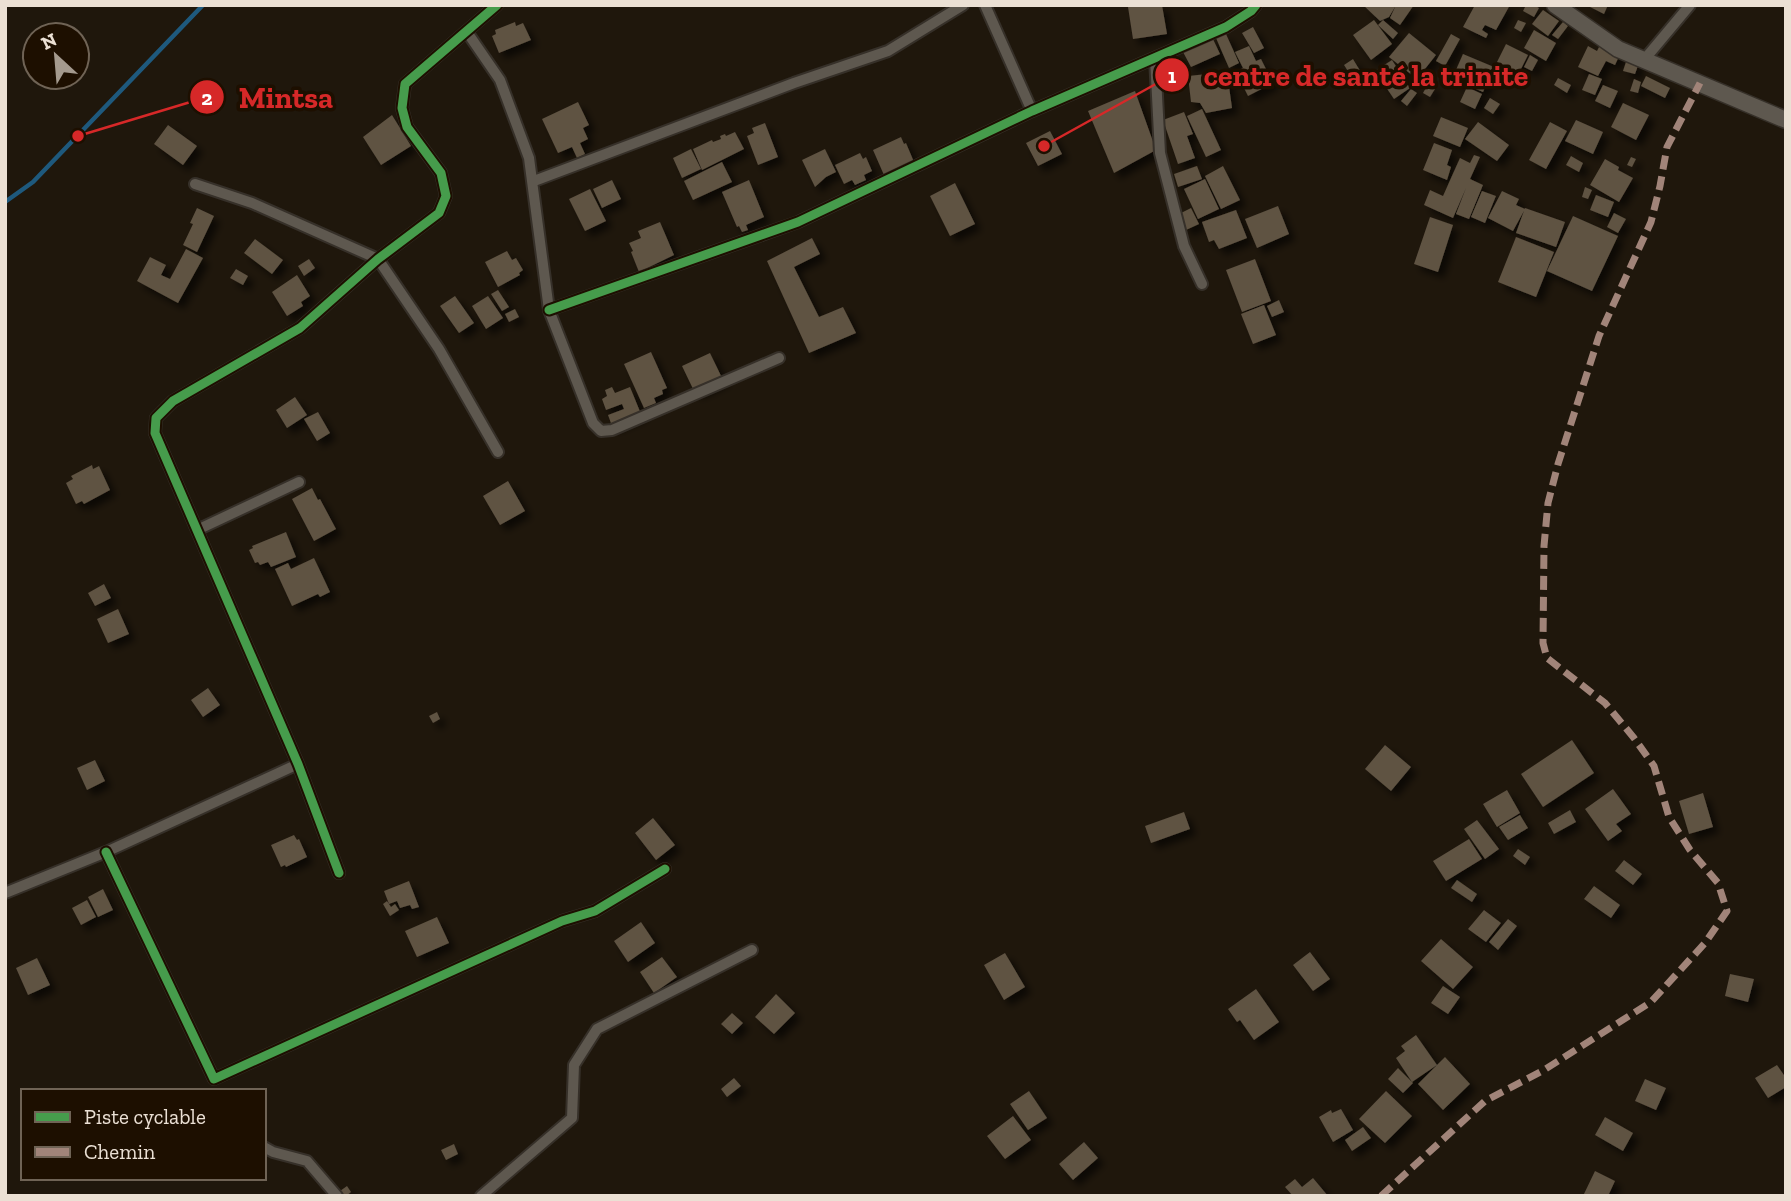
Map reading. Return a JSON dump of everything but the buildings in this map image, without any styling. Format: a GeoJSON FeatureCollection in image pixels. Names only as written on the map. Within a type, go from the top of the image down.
{"type":"FeatureCollection","features":[{"type":"Feature","properties":{"kind":"main road"},"geometry":{"type":"LineString","coordinates":[[1555,5],[1618,49],[1786,120]]}},
{"type":"Feature","properties":{"kind":"street"},"geometry":{"type":"LineString","coordinates":[[339,873],[298,764],[155,433],[156,418],[173,401],[300,328],[378,259],[439,213],[446,196],[441,173],[407,127],[402,108],[405,84],[497,5]]}},
{"type":"Feature","properties":{"kind":"street"},"geometry":{"type":"LineString","coordinates":[[534,181],[793,83],[888,51],[963,5]]}},
{"type":"Feature","properties":{"kind":"street"},"geometry":{"type":"LineString","coordinates":[[985,5],[1032,111]]}},
{"type":"Feature","properties":{"kind":"street"},"geometry":{"type":"LineString","coordinates":[[549,310],[798,222],[1032,111],[1226,27],[1256,5]]}},
{"type":"Feature","properties":{"kind":"street"},"geometry":{"type":"LineString","coordinates":[[1644,60],[1690,5]]}},
{"type":"Feature","properties":{"kind":"street"},"geometry":{"type":"LineString","coordinates":[[467,32],[500,80],[530,158],[549,310],[593,423],[601,431],[612,430],[779,358]]}},
{"type":"Feature","properties":{"kind":"street"},"geometry":{"type":"LineString","coordinates":[[1155,58],[1160,153],[1184,246],[1202,285]]}},
{"type":"Feature","properties":{"kind":"street"},"geometry":{"type":"LineString","coordinates":[[195,184],[252,203],[378,259],[439,349],[498,452]]}},
{"type":"Feature","properties":{"kind":"street"},"geometry":{"type":"LineString","coordinates":[[197,530],[299,482]]}},
{"type":"Feature","properties":{"kind":"street"},"geometry":{"type":"LineString","coordinates":[[5,893],[106,852],[298,764]]}},
{"type":"Feature","properties":{"kind":"street"},"geometry":{"type":"LineString","coordinates":[[106,852],[214,1079],[216,1089]]}},
{"type":"Feature","properties":{"kind":"street"},"geometry":{"type":"LineString","coordinates":[[214,1079],[562,921],[595,911],[665,869]]}},
{"type":"Feature","properties":{"kind":"street"},"geometry":{"type":"LineString","coordinates":[[481,1196],[572,1118],[574,1065],[597,1029],[752,950]]}},
{"type":"Feature","properties":{"kind":"street"},"geometry":{"type":"LineString","coordinates":[[266,1148],[307,1161],[337,1196]]}},
{"type":"Feature","properties":{"kind":"waterway"},"geometry":{"type":"LineString","coordinates":[[5,202],[33,182],[203,5]]}},
{"type":"Feature","properties":{"kind":"marked path"},"geometry":{"type":"LineString","coordinates":[[1381,1196],[1485,1101],[1544,1070],[1651,1002],[1705,943],[1727,911],[1718,883],[1690,850],[1669,817],[1654,766],[1605,703],[1547,658],[1543,643],[1544,546],[1548,503],[1558,464],[1599,336],[1651,222],[1667,147],[1700,83]]}},
{"type":"Feature","properties":{"kind":"cycle path"},"geometry":{"type":"LineString","coordinates":[[339,873],[298,764],[155,433],[156,418],[173,401],[300,328],[378,259],[439,213],[446,196],[441,173],[407,127],[402,108],[405,84],[497,5]]}},
{"type":"Feature","properties":{"kind":"cycle path"},"geometry":{"type":"LineString","coordinates":[[549,310],[798,222],[1032,111],[1226,27],[1256,5]]}},
{"type":"Feature","properties":{"kind":"cycle path"},"geometry":{"type":"LineString","coordinates":[[106,852],[214,1079],[562,921],[595,911],[665,869]]}},
{"type":"Feature","properties":{"kind":"place","name":"Mintsa"},"geometry":{"type":"Point","coordinates":[78,136]}},
{"type":"Feature","properties":{"kind":"place","name":"centre de santé la trinite"},"geometry":{"type":"Point","coordinates":[1044,146]}}]}
